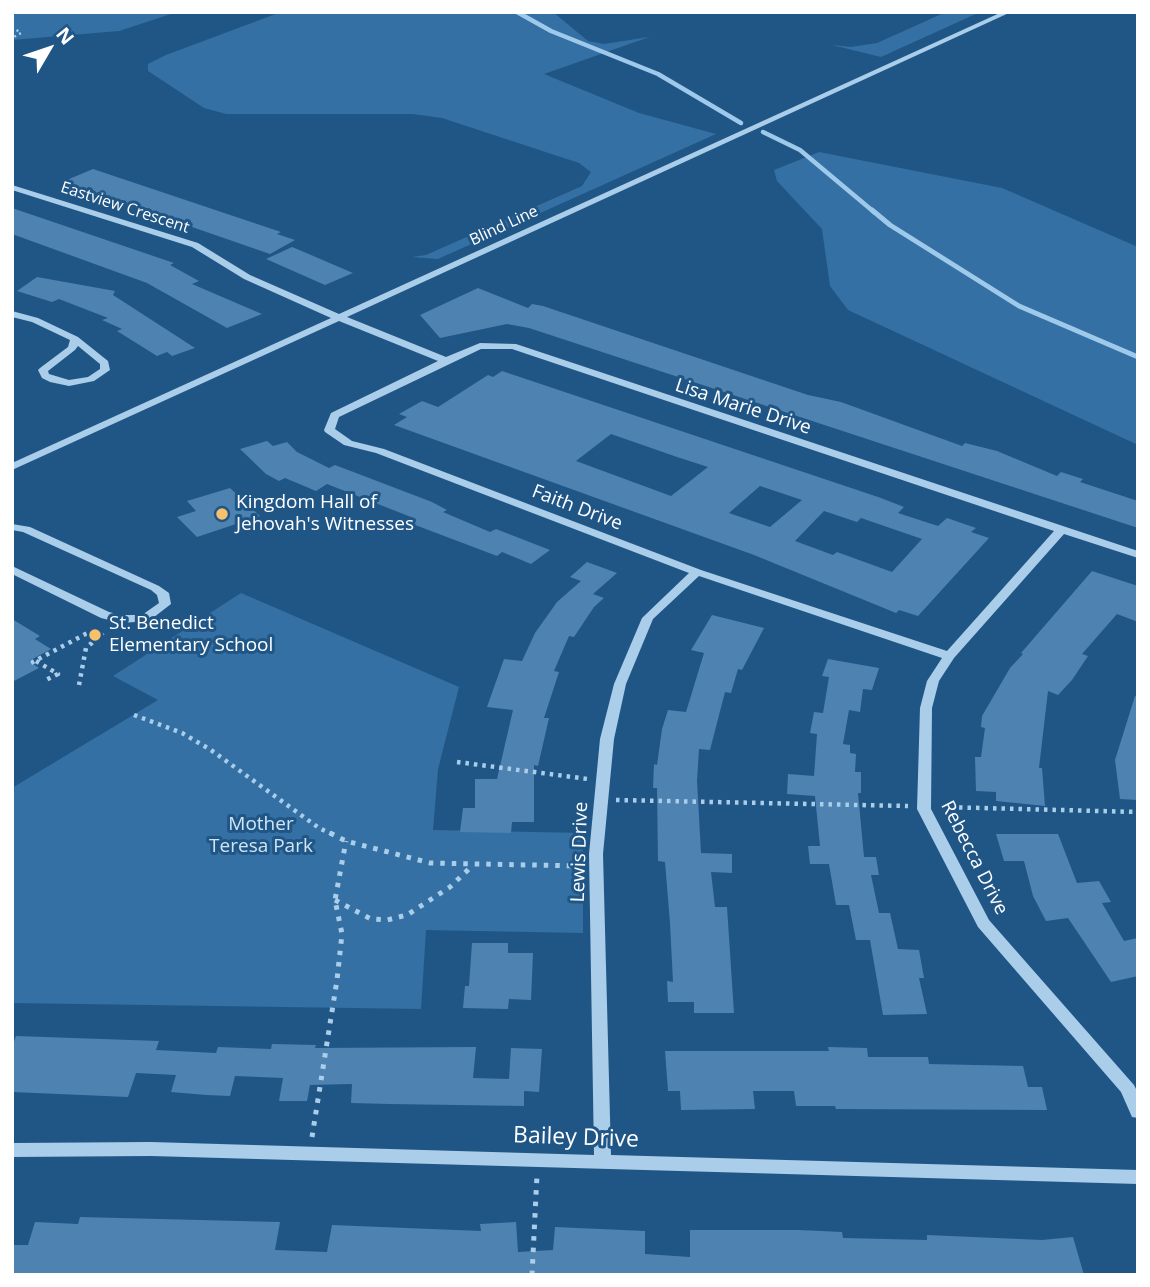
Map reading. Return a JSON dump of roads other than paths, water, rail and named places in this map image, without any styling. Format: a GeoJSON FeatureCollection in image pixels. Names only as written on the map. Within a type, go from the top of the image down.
{"type":"FeatureCollection","features":[{"type":"Feature","properties":{"kind":"street","name":"Blind Line"},"geometry":{"type":"LineString","coordinates":[[12,467],[1008,12]]}},
{"type":"Feature","properties":{"kind":"street","name":"Eastview Crescent"},"geometry":{"type":"LineString","coordinates":[[12,187],[195,245],[247,277],[340,318]]}},
{"type":"Feature","properties":{"kind":"street"},"geometry":{"type":"LineString","coordinates":[[12,314],[35,320],[75,339],[105,363],[105,370],[81,382],[69,383],[45,376],[43,370],[72,348],[75,339]]}},
{"type":"Feature","properties":{"kind":"street"},"geometry":{"type":"LineString","coordinates":[[340,318],[446,360]]}},
{"type":"Feature","properties":{"kind":"street","name":"Lisa Marie Drive"},"geometry":{"type":"LineString","coordinates":[[446,360],[480,346],[504,345],[529,349],[551,361],[1138,555]]}},
{"type":"Feature","properties":{"kind":"street","name":"Faith Drive"},"geometry":{"type":"LineString","coordinates":[[446,360],[335,415],[329,430],[348,443],[380,451],[697,572],[949,656]]}},
{"type":"Feature","properties":{"kind":"street"},"geometry":{"type":"LineString","coordinates":[[12,527],[26,529],[155,588],[163,593],[164,604],[145,618],[121,619],[106,615],[12,569]]}},
{"type":"Feature","properties":{"kind":"street","name":"Rebecca Drive"},"geometry":{"type":"LineString","coordinates":[[1060,531],[949,656],[933,681],[926,708],[924,807],[983,923],[1128,1089],[1138,1112]]}},
{"type":"Feature","properties":{"kind":"street","name":"Lewis Drive"},"geometry":{"type":"LineString","coordinates":[[603,1161],[596,864],[607,739],[620,684],[648,618],[697,572]]}},
{"type":"Feature","properties":{"kind":"street","name":"Bailey Drive"},"geometry":{"type":"LineString","coordinates":[[12,1150],[603,1161],[1138,1177]]}},
{"type":"Feature","properties":{"kind":"waterway"},"geometry":{"type":"LineString","coordinates":[[517,12],[551,31],[658,74],[741,123]]}},
{"type":"Feature","properties":{"kind":"waterway"},"geometry":{"type":"LineString","coordinates":[[763,132],[800,150],[874,212]]}},
{"type":"Feature","properties":{"kind":"waterway"},"geometry":{"type":"LineString","coordinates":[[872,210],[890,225],[1019,306],[1138,357]]}},
{"type":"Feature","properties":{"kind":"place","name":"Kingdom Hall of Jehovah's Witnesses"},"geometry":{"type":"Point","coordinates":[222,514]}},
{"type":"Feature","properties":{"kind":"place","name":"St. Benedict Elementary School"},"geometry":{"type":"Point","coordinates":[95,635]}},
{"type":"Feature","properties":{"kind":"park label","name":"Mother Teresa Park"},"geometry":{"type":"Point","coordinates":[261,836]}}]}
